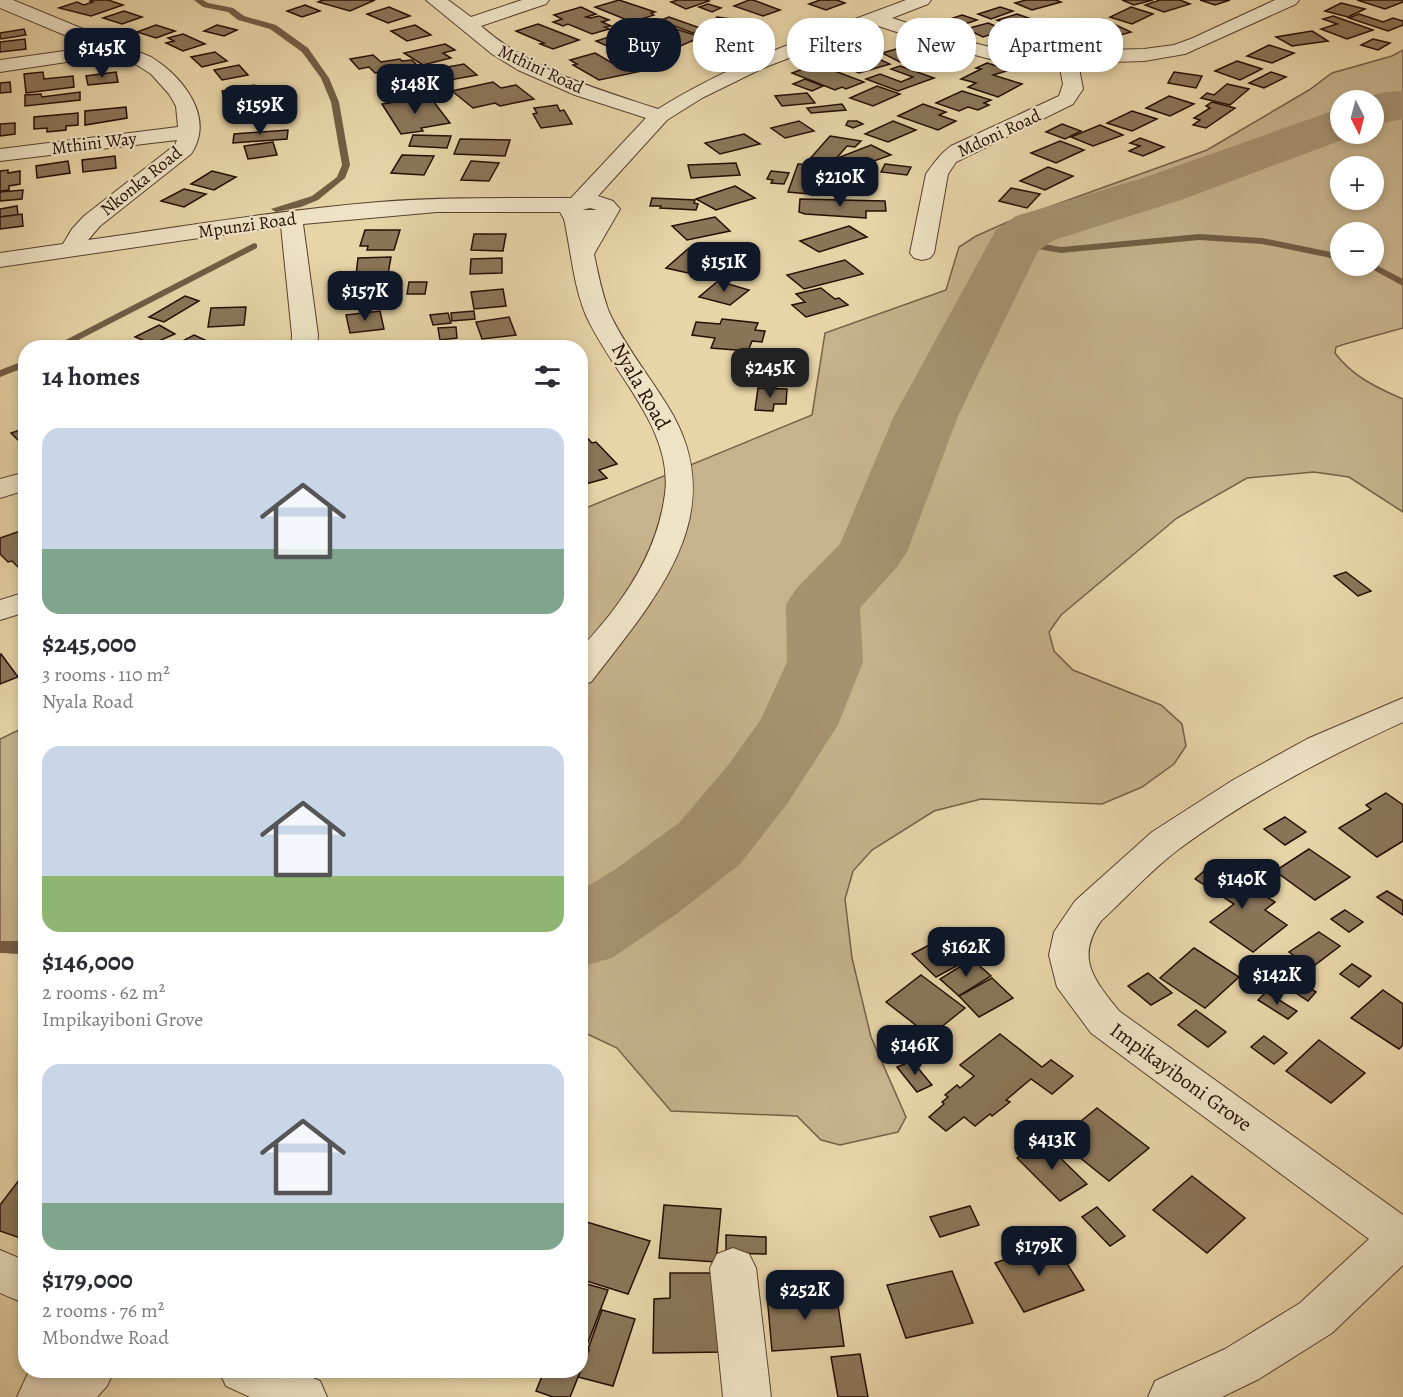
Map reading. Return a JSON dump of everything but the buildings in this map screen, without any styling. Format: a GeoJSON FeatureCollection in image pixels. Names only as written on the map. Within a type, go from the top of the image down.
{"type":"FeatureCollection","features":[{"type":"Feature","properties":{"kind":"street","name":"Mthini Road"},"geometry":{"type":"LineString","coordinates":[[435,0],[469,24],[488,43],[511,59],[608,99],[660,116]]}},
{"type":"Feature","properties":{"kind":"street"},"geometry":{"type":"LineString","coordinates":[[469,24],[540,0]]}},
{"type":"Feature","properties":{"kind":"street"},"geometry":{"type":"LineString","coordinates":[[874,18],[922,0]]}},
{"type":"Feature","properties":{"kind":"street"},"geometry":{"type":"LineString","coordinates":[[1123,56],[1178,50],[1290,0]]}},
{"type":"Feature","properties":{"kind":"street","name":"Nkonka Road"},"geometry":{"type":"LineString","coordinates":[[0,1],[144,61],[171,82],[182,95],[186,106],[189,132],[183,149],[92,221],[80,234],[72,249]]}},
{"type":"Feature","properties":{"kind":"street"},"geometry":{"type":"LineString","coordinates":[[884,21],[988,52]]}},
{"type":"Feature","properties":{"kind":"street"},"geometry":{"type":"LineString","coordinates":[[0,66],[115,49]]}},
{"type":"Feature","properties":{"kind":"street"},"geometry":{"type":"LineString","coordinates":[[575,210],[660,116],[695,94],[756,64],[787,52]]}},
{"type":"Feature","properties":{"kind":"street","name":"Mdoni Road"},"geometry":{"type":"LineString","coordinates":[[922,253],[937,174],[941,165],[959,151],[1069,99],[1074,92],[1070,72]]}},
{"type":"Feature","properties":{"kind":"street","name":"Mthini Way"},"geometry":{"type":"LineString","coordinates":[[0,155],[189,132]]}},
{"type":"Feature","properties":{"kind":"street"},"geometry":{"type":"LineString","coordinates":[[584,252],[604,210],[607,173]]}},
{"type":"Feature","properties":{"kind":"street","name":"Mpunzi Road"},"geometry":{"type":"LineString","coordinates":[[0,260],[291,218],[408,206],[495,206],[575,210],[586,219],[604,210]]}},
{"type":"Feature","properties":{"kind":"street","name":"Nyala Road"},"geometry":{"type":"LineString","coordinates":[[575,210],[587,274],[598,313],[662,419],[673,444],[680,470],[680,498],[668,547],[656,572],[588,664]]}},
{"type":"Feature","properties":{"kind":"street"},"geometry":{"type":"LineString","coordinates":[[291,218],[305,340]]}},
{"type":"Feature","properties":{"kind":"street"},"geometry":{"type":"LineString","coordinates":[[0,489],[18,483]]}},
{"type":"Feature","properties":{"kind":"street"},"geometry":{"type":"LineString","coordinates":[[0,611],[18,604]]}},
{"type":"Feature","properties":{"kind":"street","name":"Impikayiboni Grove"},"geometry":{"type":"LineString","coordinates":[[1402,1237],[1105,1022],[1077,987],[1068,955],[1073,932],[1088,912],[1165,841],[1263,777],[1319,747],[1403,709]]}},
{"type":"Feature","properties":{"kind":"street"},"geometry":{"type":"LineString","coordinates":[[1172,1397],[1242,1364],[1316,1318],[1402,1237]]}},
{"type":"Feature","properties":{"kind":"street"},"geometry":{"type":"LineString","coordinates":[[733,1268],[747,1397]]}},
{"type":"Feature","properties":{"kind":"street"},"geometry":{"type":"LineString","coordinates":[[0,1270],[18,1280]]}},
{"type":"Feature","properties":{"kind":"street"},"geometry":{"type":"LineString","coordinates":[[40,1397],[50,1378]]}},
{"type":"Feature","properties":{"kind":"street"},"geometry":{"type":"LineString","coordinates":[[66,1397],[84,1378]]}},
{"type":"Feature","properties":{"kind":"street"},"geometry":{"type":"LineString","coordinates":[[259,1378],[303,1397]]}},
{"type":"Feature","properties":{"kind":"shaded area"},"geometry":{"type":"Polygon","coordinates":[[[1403,50],[1403,328],[1336,347],[1335,353],[1357,375],[1403,399],[1403,512],[1349,477],[1314,472],[1247,478],[1177,518],[1061,615],[1049,632],[1054,651],[1073,670],[1161,705],[1182,724],[1186,746],[1174,764],[1142,787],[1102,804],[981,799],[934,811],[872,850],[853,871],[845,899],[852,958],[871,1037],[906,1117],[898,1132],[840,1145],[821,1140],[797,1116],[671,1111],[617,1048],[588,1034],[588,507],[812,415],[825,333],[946,290],[959,247],[976,236],[1010,221],[1207,150],[1309,90],[1332,73],[1392,56],[1403,50]]]}},
{"type":"Feature","properties":{"kind":"shaded area"},"geometry":{"type":"Polygon","coordinates":[[[18,730],[18,953],[0,952],[0,739],[18,730]]]}},
{"type":"Feature","properties":{"kind":"waterway"},"geometry":{"type":"LineString","coordinates":[[198,0],[206,5],[230,10],[241,18],[273,27],[305,50],[325,78],[335,102],[346,165],[341,178],[315,198],[298,205],[276,209]]}},
{"type":"Feature","properties":{"kind":"waterway"},"geometry":{"type":"LineString","coordinates":[[1384,106],[1403,105]]}},
{"type":"Feature","properties":{"kind":"waterway"},"geometry":{"type":"LineString","coordinates":[[588,929],[647,891],[710,843],[758,784],[798,725],[825,662],[823,604],[872,552],[926,416],[1015,242],[1035,228],[1162,189],[1330,127]]}},
{"type":"Feature","properties":{"kind":"waterway"},"geometry":{"type":"LineString","coordinates":[[1015,242],[1061,250],[1199,237],[1262,241],[1330,255]]}},
{"type":"Feature","properties":{"kind":"waterway"},"geometry":{"type":"LineString","coordinates":[[71,340],[254,246]]}},
{"type":"Feature","properties":{"kind":"waterway"},"geometry":{"type":"LineString","coordinates":[[1384,273],[1403,283]]}},
{"type":"Feature","properties":{"kind":"waterway"},"geometry":{"type":"LineString","coordinates":[[0,374],[18,366]]}},
{"type":"Feature","properties":{"kind":"waterway"},"geometry":{"type":"LineString","coordinates":[[0,947],[18,947]]}}]}
